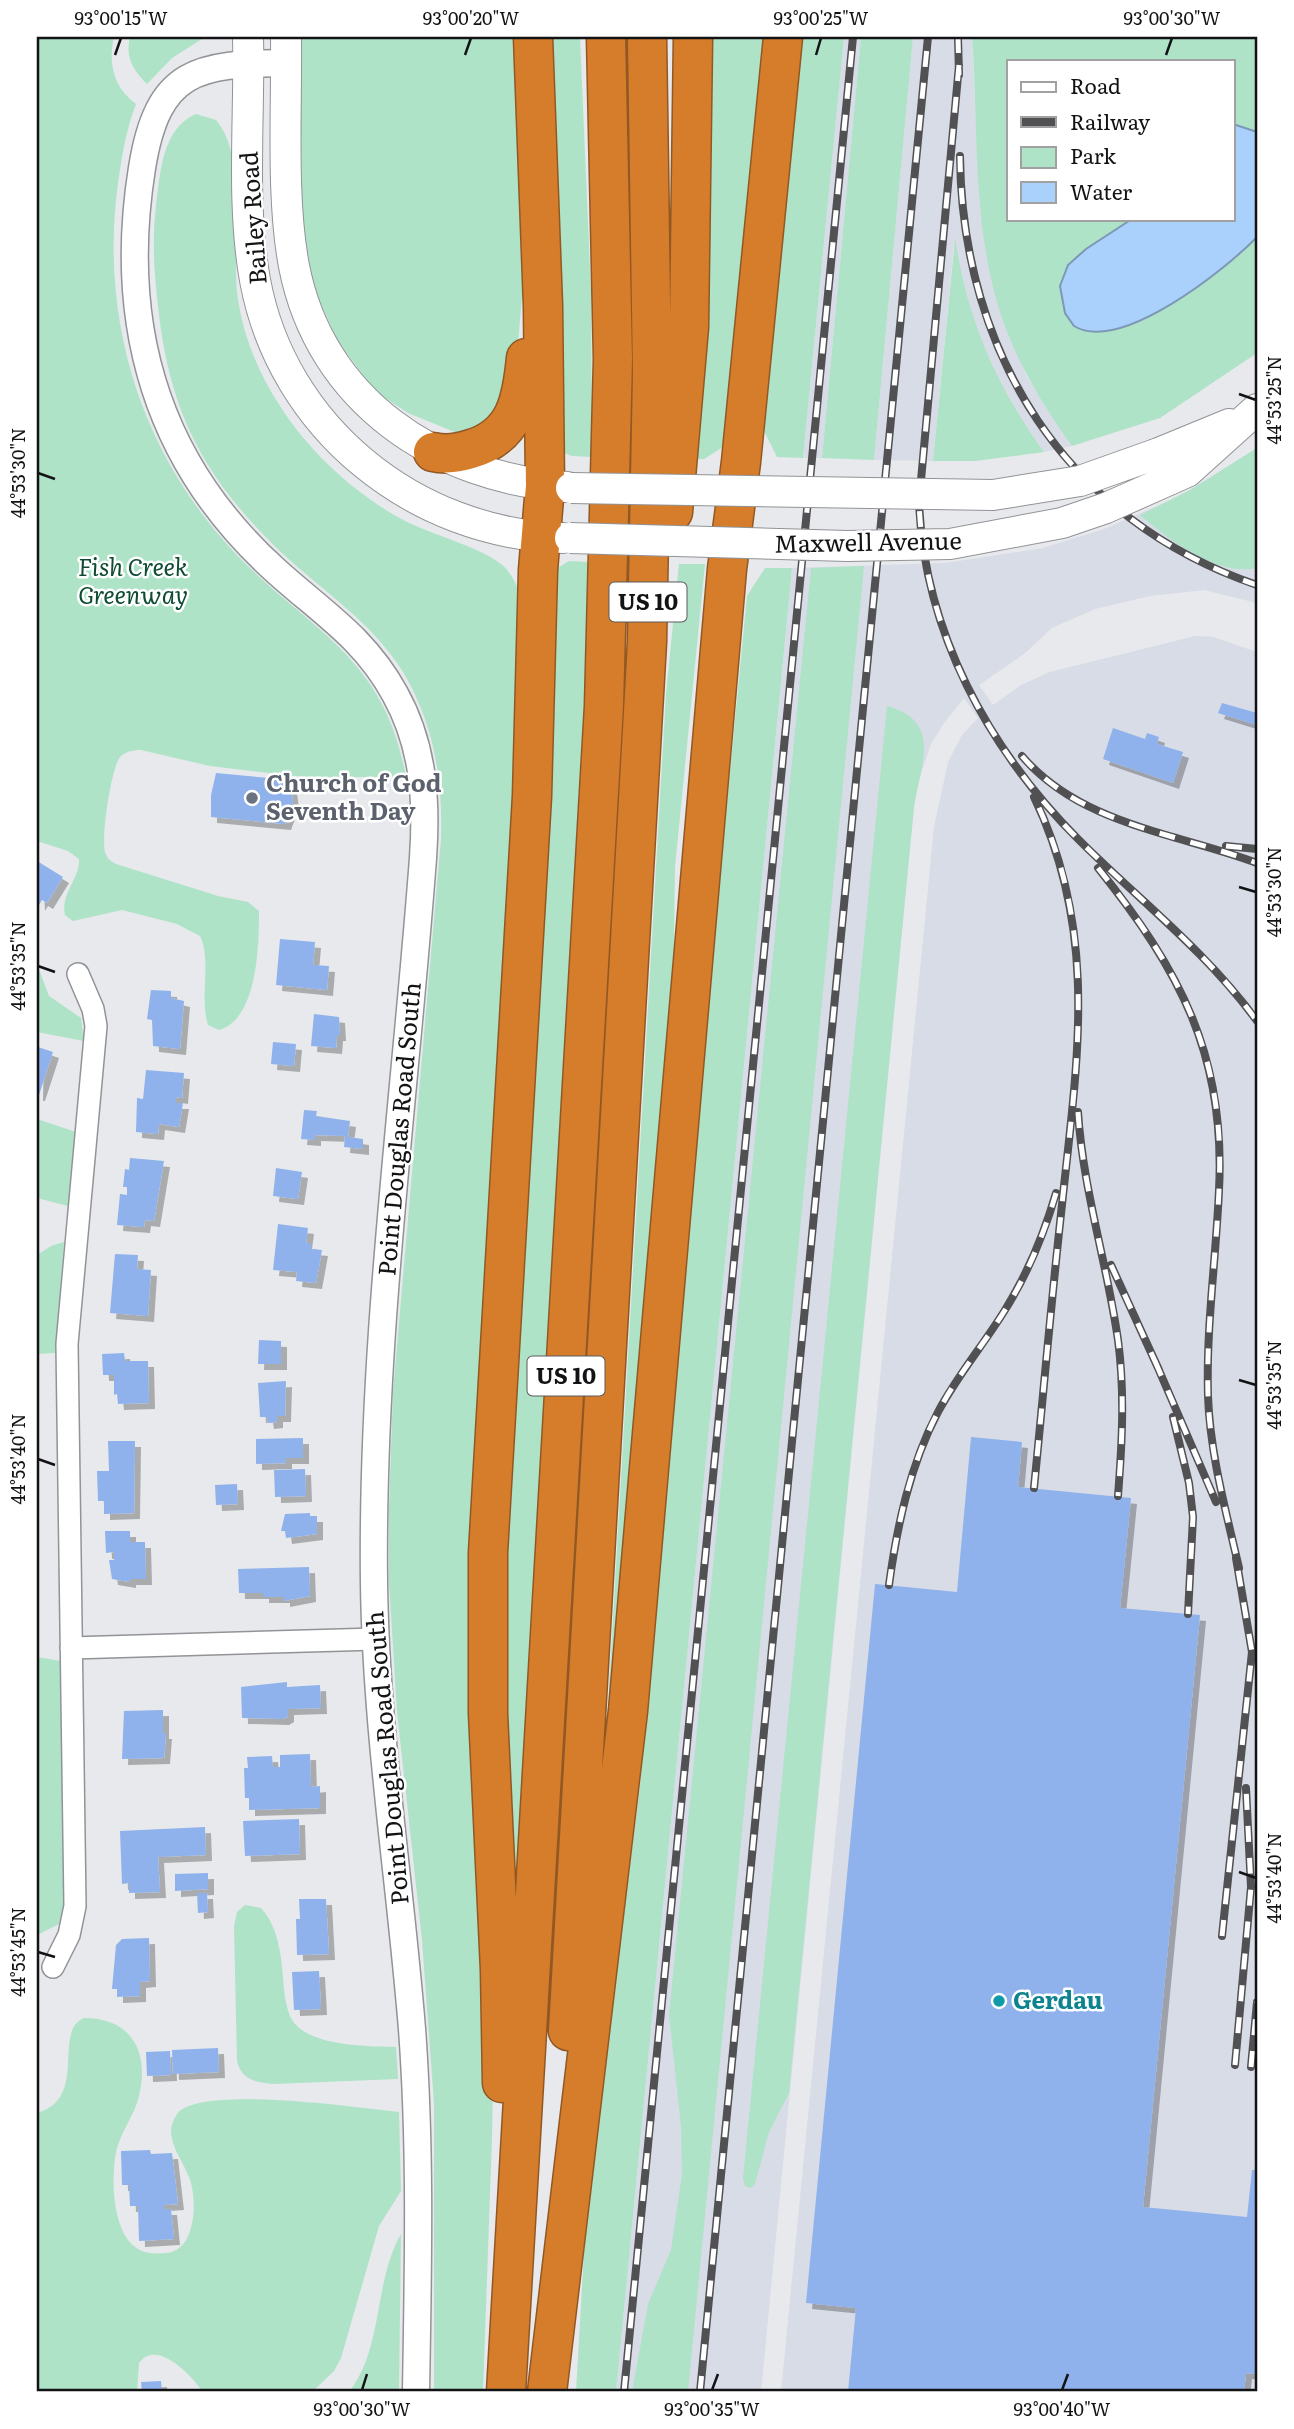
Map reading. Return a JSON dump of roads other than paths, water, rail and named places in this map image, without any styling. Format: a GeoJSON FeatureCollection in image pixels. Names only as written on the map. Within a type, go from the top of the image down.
{"type":"FeatureCollection","features":[{"type":"Feature","properties":{"kind":"highway"},"geometry":{"type":"LineString","coordinates":[[506,2392],[501,1983],[488,1713],[488,1553],[535,734],[558,487],[544,306],[533,37]]}},
{"type":"Feature","properties":{"kind":"highway","name":"US 10"},"geometry":{"type":"LineString","coordinates":[[506,2392],[606,652],[613,359],[606,37]]}},
{"type":"Feature","properties":{"kind":"highway","name":"US 10"},"geometry":{"type":"LineString","coordinates":[[547,2392],[647,642],[652,373],[647,37]]}},
{"type":"Feature","properties":{"kind":"highway"},"geometry":{"type":"LineString","coordinates":[[637,830],[667,589],[685,376],[690,284],[693,37]]}},
{"type":"Feature","properties":{"kind":"highway"},"geometry":{"type":"LineString","coordinates":[[547,2392],[623,1764],[731,543],[783,37]]}},
{"type":"Feature","properties":{"kind":"highway"},"geometry":{"type":"LineString","coordinates":[[433,453],[455,453],[481,446],[503,432],[515,416],[524,376],[539,195]]}},
{"type":"Feature","properties":{"kind":"main road","name":"Bailey Road"},"geometry":{"type":"LineString","coordinates":[[248,50],[252,260],[267,326],[296,385],[344,446],[399,491],[458,519],[500,531],[555,538]]}},
{"type":"Feature","properties":{"kind":"main road","name":"Bailey Road"},"geometry":{"type":"LineString","coordinates":[[286,50],[290,237],[304,302],[325,347],[351,385],[388,422],[433,453],[481,472],[558,487]]}},
{"type":"Feature","properties":{"kind":"main road","name":"Maxwell Avenue"},"geometry":{"type":"LineString","coordinates":[[558,487],[740,475],[993,495],[1163,467],[1187,472],[1251,414]]}},
{"type":"Feature","properties":{"kind":"main road","name":"Maxwell Avenue"},"geometry":{"type":"LineString","coordinates":[[555,538],[908,546],[977,541],[1062,523],[1107,508],[1163,467]]}},
{"type":"Feature","properties":{"kind":"street","name":"Point Douglas Road South"},"geometry":{"type":"LineString","coordinates":[[286,50],[248,50],[218,66],[191,76],[171,91],[158,109],[148,138],[138,192],[134,236],[135,293],[146,365],[166,422],[190,469],[245,541],[276,571],[337,620],[376,663],[404,711],[420,766],[425,810],[423,858],[376,1430],[376,1639],[379,1718],[414,2063],[418,2195],[416,2392]]}},
{"type":"Feature","properties":{"kind":"street"},"geometry":{"type":"LineString","coordinates":[[52,1968],[71,1931],[75,1906],[67,1344],[96,1026],[93,1009],[78,974]]}},
{"type":"Feature","properties":{"kind":"street"},"geometry":{"type":"LineString","coordinates":[[71,1648],[376,1639]]}},
{"type":"Feature","properties":{"kind":"water"},"geometry":{"type":"Polygon","coordinates":[[[1234,124],[1257,132],[1257,237],[1197,287],[1144,319],[1118,329],[1094,332],[1074,326],[1065,313],[1060,286],[1068,265],[1086,249],[1130,220],[1234,220],[1234,124]]]}},
{"type":"Feature","properties":{"kind":"railway"},"geometry":{"type":"LineString","coordinates":[[624,2392],[853,37]]}},
{"type":"Feature","properties":{"kind":"railway"},"geometry":{"type":"LineString","coordinates":[[700,2392],[928,37]]}},
{"type":"Feature","properties":{"kind":"railway"},"geometry":{"type":"LineString","coordinates":[[958,37],[959,75]]}},
{"type":"Feature","properties":{"kind":"railway"},"geometry":{"type":"LineString","coordinates":[[959,65],[919,502],[924,550],[933,596],[948,642],[967,685],[1016,767],[1046,805],[1079,840],[1194,949],[1257,1021]]}},
{"type":"Feature","properties":{"kind":"railway"},"geometry":{"type":"LineString","coordinates":[[960,156],[966,229],[980,297],[1004,362],[1038,420],[1080,473],[1130,518],[1189,556],[1257,585]]}},
{"type":"Feature","properties":{"kind":"railway"},"geometry":{"type":"LineString","coordinates":[[1022,756],[1046,779],[1072,798],[1101,812],[1257,863]]}},
{"type":"Feature","properties":{"kind":"railway"},"geometry":{"type":"LineString","coordinates":[[1034,797],[1055,849],[1069,900],[1076,952],[1078,1003],[1073,1107],[1034,1488]]}},
{"type":"Feature","properties":{"kind":"railway"},"geometry":{"type":"LineString","coordinates":[[1226,846],[1257,849]]}},
{"type":"Feature","properties":{"kind":"railway"},"geometry":{"type":"LineString","coordinates":[[1098,868],[1152,942],[1174,979],[1192,1017],[1215,1098],[1219,1190],[1210,1319],[1209,1418],[1215,1461],[1239,1568]]}},
{"type":"Feature","properties":{"kind":"railway"},"geometry":{"type":"LineString","coordinates":[[1078,1112],[1085,1170],[1118,1340],[1122,1379],[1118,1496]]}},
{"type":"Feature","properties":{"kind":"railway"},"geometry":{"type":"LineString","coordinates":[[889,1585],[906,1496],[928,1432],[945,1399],[997,1323],[1021,1282],[1041,1238],[1056,1193]]}},
{"type":"Feature","properties":{"kind":"railway"},"geometry":{"type":"LineString","coordinates":[[1111,1265],[1159,1370]]}},
{"type":"Feature","properties":{"kind":"railway"},"geometry":{"type":"LineString","coordinates":[[1155,1361],[1216,1502]]}},
{"type":"Feature","properties":{"kind":"railway"},"geometry":{"type":"LineString","coordinates":[[1173,1417],[1189,1483],[1193,1517],[1188,1614]]}},
{"type":"Feature","properties":{"kind":"railway"},"geometry":{"type":"LineString","coordinates":[[1222,1936],[1252,1652],[1236,1558]]}},
{"type":"Feature","properties":{"kind":"railway"},"geometry":{"type":"LineString","coordinates":[[1235,2065],[1251,1887],[1246,1788]]}},
{"type":"Feature","properties":{"kind":"railway"},"geometry":{"type":"LineString","coordinates":[[1251,2067],[1257,2002]]}},
{"type":"Feature","properties":{"kind":"place","name":"Church of God Seventh Day"},"geometry":{"type":"Point","coordinates":[252,798]}},
{"type":"Feature","properties":{"kind":"place","name":"Gerdau"},"geometry":{"type":"Point","coordinates":[999,2001]}},
{"type":"Feature","properties":{"kind":"park label","name":"Fish Creek Greenway"},"geometry":{"type":"Point","coordinates":[133,582]}}]}
